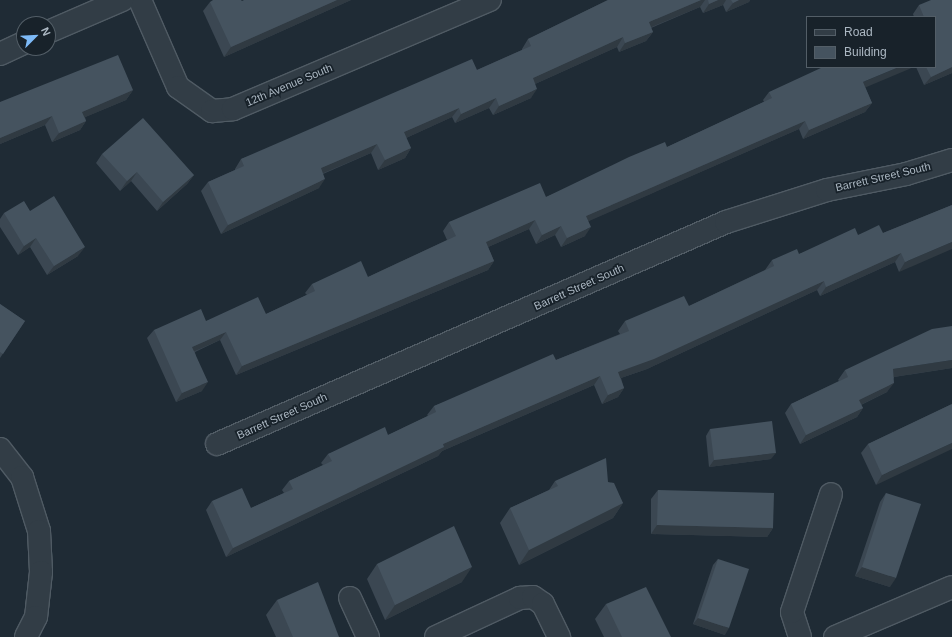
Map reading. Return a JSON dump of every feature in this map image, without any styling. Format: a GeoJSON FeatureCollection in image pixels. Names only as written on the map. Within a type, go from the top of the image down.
{"type":"FeatureCollection","features":[{"type":"Feature","properties":{"kind":"street"},"geometry":{"type":"LineString","coordinates":[[56,29],[122,0]]}},
{"type":"Feature","properties":{"kind":"street","name":"12th Avenue South"},"geometry":{"type":"LineString","coordinates":[[140,0],[178,87],[212,111],[233,109],[490,0]]}},
{"type":"Feature","properties":{"kind":"street"},"geometry":{"type":"LineString","coordinates":[[0,54],[16,47]]}},
{"type":"Feature","properties":{"kind":"street","name":"Barrett Street South"},"geometry":{"type":"LineString","coordinates":[[217,444],[726,222],[826,190],[906,174],[952,160]]}},
{"type":"Feature","properties":{"kind":"street"},"geometry":{"type":"LineString","coordinates":[[0,449],[22,478],[39,531],[41,572],[36,617],[26,637]]}},
{"type":"Feature","properties":{"kind":"street"},"geometry":{"type":"LineString","coordinates":[[800,637],[792,612],[831,494]]}},
{"type":"Feature","properties":{"kind":"street"},"geometry":{"type":"LineString","coordinates":[[835,637],[952,587]]}},
{"type":"Feature","properties":{"kind":"street"},"geometry":{"type":"LineString","coordinates":[[350,598],[368,637]]}},
{"type":"Feature","properties":{"kind":"street"},"geometry":{"type":"LineString","coordinates":[[436,637],[520,598],[533,598],[543,604],[559,637]]}},
{"type":"Feature","properties":{"kind":"building"},"geometry":{"type":"Polygon","coordinates":[[[213,0],[337,0],[231,47],[210,2],[213,0]]]}},
{"type":"Feature","properties":{"kind":"building"},"geometry":{"type":"Polygon","coordinates":[[[608,0],[701,0],[649,22],[653,32],[625,43],[623,37],[533,78],[537,89],[499,106],[496,98],[461,114],[459,108],[404,132],[411,148],[385,160],[377,144],[321,168],[325,179],[228,225],[208,182],[244,166],[241,159],[472,59],[477,70],[531,46],[528,39],[608,0]]]}},
{"type":"Feature","properties":{"kind":"building"},"geometry":{"type":"Polygon","coordinates":[[[708,0],[718,0],[709,4],[708,0]]]}},
{"type":"Feature","properties":{"kind":"building"},"geometry":{"type":"Polygon","coordinates":[[[731,0],[739,0],[733,3],[731,0]]]}},
{"type":"Feature","properties":{"kind":"building"},"geometry":{"type":"Polygon","coordinates":[[[931,0],[952,0],[952,67],[931,77],[926,68],[936,68],[936,16],[924,16],[919,5],[931,0]]]}},
{"type":"Feature","properties":{"kind":"building"},"geometry":{"type":"Polygon","coordinates":[[[118,55],[133,90],[82,112],[86,121],[59,133],[52,116],[0,138],[0,102],[118,55]]]}},
{"type":"Feature","properties":{"kind":"building"},"geometry":{"type":"Polygon","coordinates":[[[821,68],[897,68],[863,82],[872,103],[809,130],[805,121],[586,216],[591,227],[567,238],[561,226],[542,235],[535,220],[486,242],[494,261],[242,366],[226,332],[192,347],[208,382],[182,393],[154,330],[201,309],[206,321],[258,297],[266,314],[315,291],[312,284],[361,261],[368,277],[456,236],[449,222],[540,183],[546,197],[629,157],[665,142],[667,147],[772,98],[769,92],[821,68]]]}},
{"type":"Feature","properties":{"kind":"building"},"geometry":{"type":"Polygon","coordinates":[[[143,118],[194,175],[163,202],[137,172],[127,181],[102,154],[143,118]]]}},
{"type":"Feature","properties":{"kind":"building"},"geometry":{"type":"Polygon","coordinates":[[[54,196],[85,247],[54,266],[36,238],[24,246],[4,213],[24,201],[30,211],[54,196]]]}},
{"type":"Feature","properties":{"kind":"building"},"geometry":{"type":"Polygon","coordinates":[[[952,205],[952,242],[905,262],[901,253],[826,287],[824,281],[654,359],[618,372],[624,388],[608,395],[600,376],[443,444],[444,447],[233,548],[212,501],[242,488],[251,508],[293,489],[289,481],[332,461],[328,454],[385,427],[388,435],[436,412],[434,406],[553,354],[556,360],[629,331],[625,321],[684,296],[689,306],[774,266],[772,260],[797,249],[799,254],[855,228],[858,235],[879,225],[883,233],[952,205]]]}},
{"type":"Feature","properties":{"kind":"building"},"geometry":{"type":"Polygon","coordinates":[[[0,304],[25,321],[3,354],[0,352],[0,304]]]}},
{"type":"Feature","properties":{"kind":"building"},"geometry":{"type":"Polygon","coordinates":[[[952,326],[952,360],[893,369],[894,383],[859,400],[863,408],[806,435],[791,404],[848,377],[845,370],[932,329],[952,326]]]}},
{"type":"Feature","properties":{"kind":"building"},"geometry":{"type":"Polygon","coordinates":[[[952,404],[952,443],[882,475],[868,444],[952,404]]]}},
{"type":"Feature","properties":{"kind":"building"},"geometry":{"type":"Polygon","coordinates":[[[772,421],[776,453],[714,460],[710,429],[772,421]]]}},
{"type":"Feature","properties":{"kind":"building"},"geometry":{"type":"Polygon","coordinates":[[[606,458],[608,482],[614,483],[623,503],[529,550],[510,508],[558,486],[555,481],[606,458]]]}},
{"type":"Feature","properties":{"kind":"building"},"geometry":{"type":"Polygon","coordinates":[[[658,490],[774,493],[773,528],[657,525],[658,490]]]}},
{"type":"Feature","properties":{"kind":"building"},"geometry":{"type":"Polygon","coordinates":[[[886,493],[921,504],[896,578],[862,567],[886,493]]]}},
{"type":"Feature","properties":{"kind":"building"},"geometry":{"type":"Polygon","coordinates":[[[454,526],[472,567],[395,605],[377,564],[454,526]]]}},
{"type":"Feature","properties":{"kind":"building"},"geometry":{"type":"Polygon","coordinates":[[[718,559],[749,569],[729,628],[698,618],[718,559]]]}},
{"type":"Feature","properties":{"kind":"building"},"geometry":{"type":"Polygon","coordinates":[[[318,582],[339,637],[293,637],[277,600],[318,582]]]}},
{"type":"Feature","properties":{"kind":"building"},"geometry":{"type":"Polygon","coordinates":[[[646,587],[671,637],[622,637],[606,604],[646,587]]]}}]}
